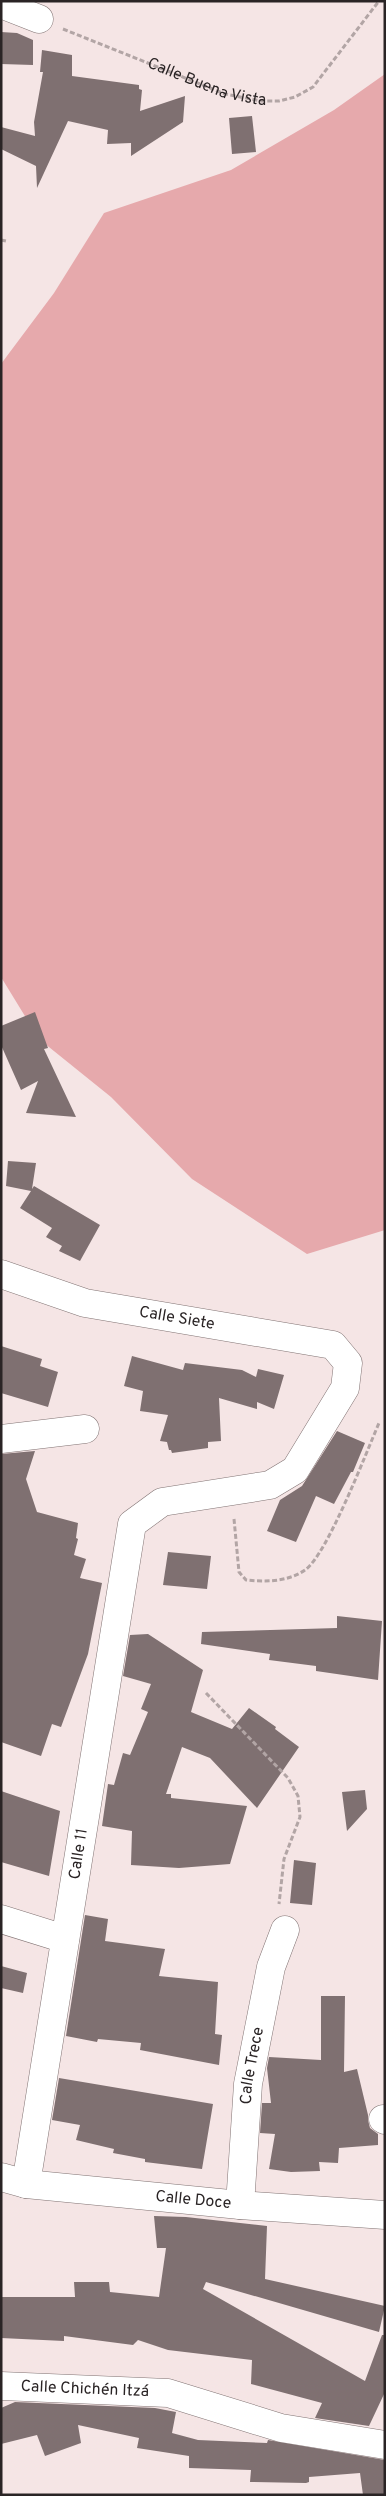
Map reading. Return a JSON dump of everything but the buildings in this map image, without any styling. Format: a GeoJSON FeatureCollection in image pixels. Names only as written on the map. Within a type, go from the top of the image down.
{"type":"FeatureCollection","features":[{"type":"Feature","properties":{"kind":"street"},"geometry":{"type":"LineString","coordinates":[[1,4],[39,19]]}},
{"type":"Feature","properties":{"kind":"street","name":"Calle Siete"},"geometry":{"type":"LineString","coordinates":[[1,1274],[85,1303],[333,1345],[348,1363],[345,1388],[295,1470],[270,1485],[232,1491]]}},
{"type":"Feature","properties":{"kind":"street"},"geometry":{"type":"LineString","coordinates":[[1,1439],[85,1429]]}},
{"type":"Feature","properties":{"kind":"street","name":"Calle 11"},"geometry":{"type":"LineString","coordinates":[[14,2180],[65,1939],[132,1524],[162,1502],[232,1491]]}},
{"type":"Feature","properties":{"kind":"street"},"geometry":{"type":"LineString","coordinates":[[1,1919],[65,1939]]}},
{"type":"Feature","properties":{"kind":"street","name":"Calle Trece"},"geometry":{"type":"LineString","coordinates":[[240,2205],[248,2084],[271,1967],[285,1930]]}},
{"type":"Feature","properties":{"kind":"street","name":"Calle Doce"},"geometry":{"type":"LineString","coordinates":[[14,2180],[240,2205],[385,2215]]}},
{"type":"Feature","properties":{"kind":"street","name":"Calle Chichén Itzá"},"geometry":{"type":"LineString","coordinates":[[1,2386],[168,2393],[281,2428],[385,2445]]}},
{"type":"Feature","properties":{"kind":"path","name":"Calle Buena Vista"},"geometry":{"type":"LineString","coordinates":[[39,19],[225,94],[262,102],[279,101],[295,97],[313,88],[379,1]]}},
{"type":"Feature","properties":{"kind":"path"},"geometry":{"type":"LineString","coordinates":[[1,240],[6,241]]}},
{"type":"Feature","properties":{"kind":"path"},"geometry":{"type":"LineString","coordinates":[[232,1491],[239,1572],[246,1580],[264,1581],[288,1578],[306,1570],[325,1544],[379,1424]]}},
{"type":"Feature","properties":{"kind":"path"},"geometry":{"type":"LineString","coordinates":[[206,1694],[288,1778],[298,1796],[300,1818],[284,1859],[279,1901],[285,1930]]}},
{"type":"Feature","properties":{"kind":"shaded area"},"geometry":{"type":"Polygon","coordinates":[[[385,74],[385,1230],[307,1254],[192,1179],[111,1097],[39,1039],[1,977],[1,364],[54,293],[104,213],[231,170],[334,110],[385,74]]]}}]}
